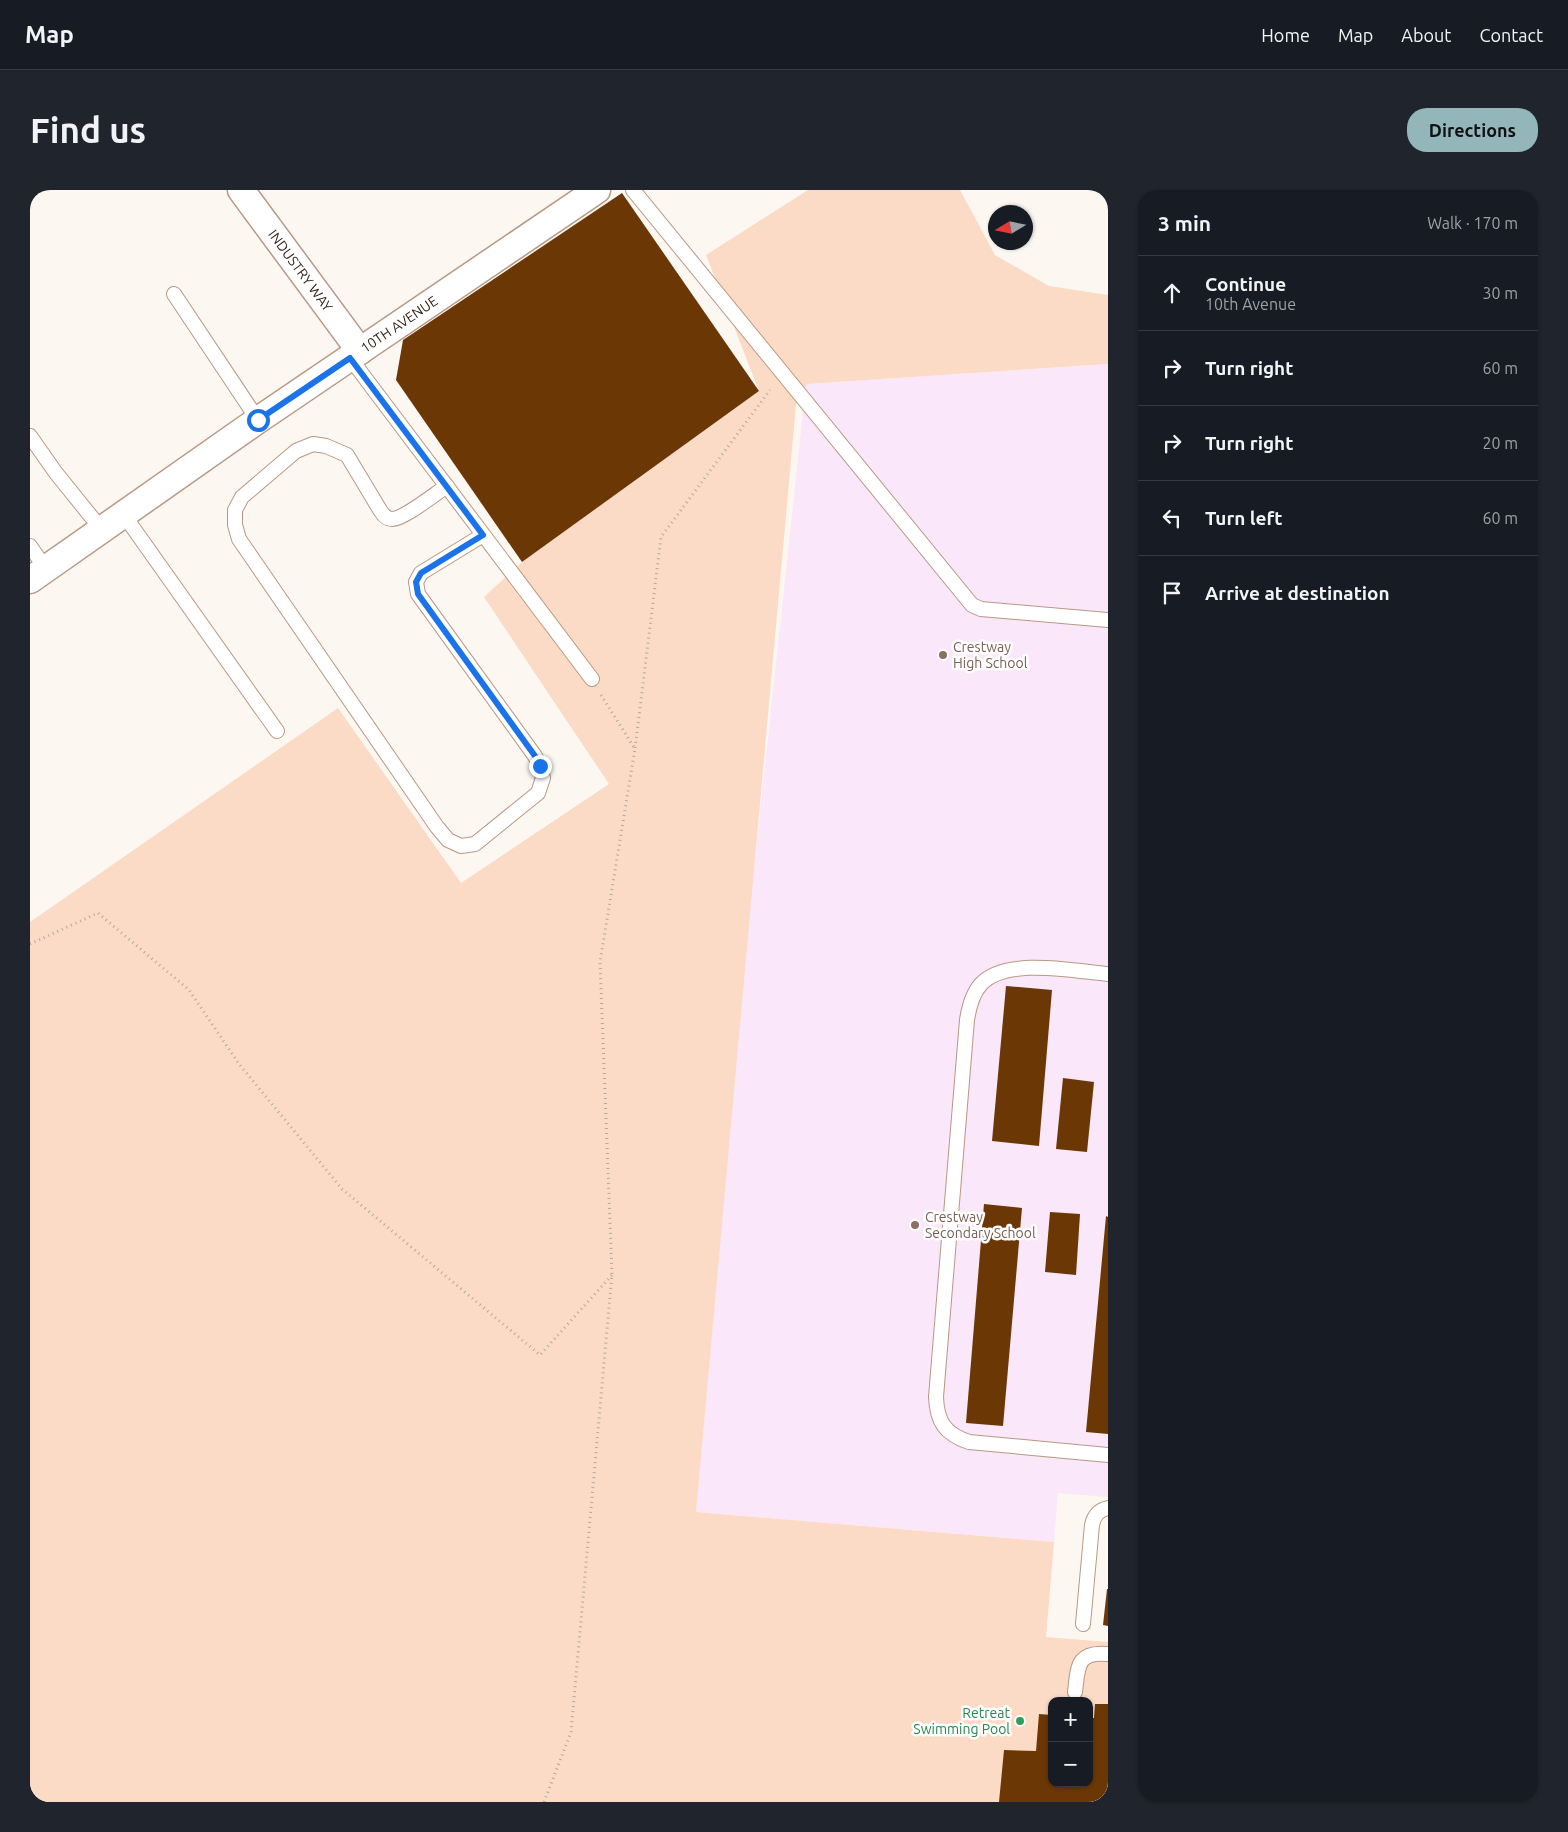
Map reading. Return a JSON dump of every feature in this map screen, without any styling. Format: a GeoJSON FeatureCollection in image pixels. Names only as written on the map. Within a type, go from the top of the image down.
{"type":"FeatureCollection","features":[{"type":"Feature","properties":{"kind":"street","name":"INDUSTRY WAY"},"geometry":{"type":"LineString","coordinates":[[241,190],[355,354]]}},
{"type":"Feature","properties":{"kind":"street","name":"10TH AVENUE"},"geometry":{"type":"LineString","coordinates":[[38,574],[258,420],[597,190]]}},
{"type":"Feature","properties":{"kind":"lane"},"geometry":{"type":"LineString","coordinates":[[633,190],[968,602],[981,609],[1108,620]]}},
{"type":"Feature","properties":{"kind":"lane"},"geometry":{"type":"LineString","coordinates":[[174,294],[258,420]]}},
{"type":"Feature","properties":{"kind":"lane"},"geometry":{"type":"LineString","coordinates":[[355,354],[446,486],[592,679]]}},
{"type":"Feature","properties":{"kind":"lane"},"geometry":{"type":"LineString","coordinates":[[30,436],[56,473],[102,530]]}},
{"type":"Feature","properties":{"kind":"lane"},"geometry":{"type":"LineString","coordinates":[[446,486],[411,510],[394,519],[385,517],[347,455],[326,446],[313,444],[296,450],[242,497],[234,510],[235,525],[239,538],[437,827],[448,840],[461,846],[475,844],[538,793],[543,778],[535,756],[418,594],[416,582],[421,573],[483,535]]}},
{"type":"Feature","properties":{"kind":"lane"},"geometry":{"type":"LineString","coordinates":[[124,515],[277,732]]}},
{"type":"Feature","properties":{"kind":"lane"},"geometry":{"type":"LineString","coordinates":[[30,546],[38,574]]}},
{"type":"Feature","properties":{"kind":"lane"},"geometry":{"type":"LineString","coordinates":[[1108,974],[1012,968],[998,972],[981,983],[972,998],[967,1020],[936,1403],[938,1417],[946,1429],[959,1438],[970,1442],[1108,1455]]}},
{"type":"Feature","properties":{"kind":"lane"},"geometry":{"type":"LineString","coordinates":[[1083,1624],[1092,1525],[1094,1518],[1099,1512],[1108,1508]]}},
{"type":"Feature","properties":{"kind":"lane"},"geometry":{"type":"LineString","coordinates":[[1075,1692],[1077,1671],[1084,1658],[1091,1654],[1108,1654]]}},
{"type":"Feature","properties":{"kind":"path"},"geometry":{"type":"LineString","coordinates":[[544,1802],[571,1732],[612,1274],[600,962],[635,749],[660,537],[770,390],[765,382]]}},
{"type":"Feature","properties":{"kind":"path"},"geometry":{"type":"LineString","coordinates":[[592,679],[635,749]]}},
{"type":"Feature","properties":{"kind":"path"},"geometry":{"type":"LineString","coordinates":[[30,944],[98,912],[189,990],[239,1064],[342,1189],[540,1355],[612,1274]]}},
{"type":"Feature","properties":{"kind":"shaded area"},"geometry":{"type":"Polygon","coordinates":[[[808,190],[960,190],[988,242],[988,250],[992,250],[995,255],[1049,286],[1108,295],[1108,364],[807,384],[796,405],[696,1512],[1054,1542],[1046,1637],[1108,1642],[1108,1802],[30,1802],[30,922],[338,708],[461,883],[609,784],[484,597],[522,562],[759,391],[706,255],[808,190]]]}},
{"type":"Feature","properties":{"kind":"shaded area"},"geometry":{"type":"Polygon","coordinates":[[[1108,364],[1108,1497],[1058,1493],[1054,1542],[696,1512],[748,925],[806,384],[1108,364]]]}},
{"type":"Feature","properties":{"kind":"building"},"geometry":{"type":"Polygon","coordinates":[[[622,193],[759,391],[522,562],[396,380],[403,340],[622,193]]]}},
{"type":"Feature","properties":{"kind":"building"},"geometry":{"type":"Polygon","coordinates":[[[1006,986],[1052,990],[1039,1146],[992,1141],[1006,986]]]}},
{"type":"Feature","properties":{"kind":"building"},"geometry":{"type":"Polygon","coordinates":[[[1063,1078],[1094,1082],[1087,1152],[1056,1149],[1063,1078]]]}},
{"type":"Feature","properties":{"kind":"building"},"geometry":{"type":"Polygon","coordinates":[[[984,1204],[1022,1208],[1003,1426],[966,1423],[984,1204]]]}},
{"type":"Feature","properties":{"kind":"building"},"geometry":{"type":"Polygon","coordinates":[[[1050,1212],[1080,1214],[1076,1275],[1045,1272],[1050,1212]]]}},
{"type":"Feature","properties":{"kind":"building"},"geometry":{"type":"Polygon","coordinates":[[[1106,1216],[1108,1217],[1108,1434],[1086,1432],[1106,1216]]]}},
{"type":"Feature","properties":{"kind":"building"},"geometry":{"type":"Polygon","coordinates":[[[1108,1589],[1108,1626],[1103,1625],[1108,1589]]]}},
{"type":"Feature","properties":{"kind":"building"},"geometry":{"type":"Polygon","coordinates":[[[1095,1704],[1108,1704],[1108,1802],[999,1802],[1004,1750],[1036,1751],[1039,1714],[1048,1715],[1048,1787],[1093,1787],[1095,1704]]]}},
{"type":"Feature","properties":{"kind":"place","name":"Crestway High School"},"geometry":{"type":"Point","coordinates":[943,655]}},
{"type":"Feature","properties":{"kind":"place","name":"Crestway Secondary School"},"geometry":{"type":"Point","coordinates":[915,1225]}},
{"type":"Feature","properties":{"kind":"place","name":"Retreat Swimming Pool"},"geometry":{"type":"Point","coordinates":[1020,1721]}},
{"type":"Feature","properties":{"kind":"route"},"geometry":{"type":"LineString","coordinates":[[258,420],[350,358],[483,535],[421,573],[416,582],[418,594],[535,756],[540,766]]}}]}
